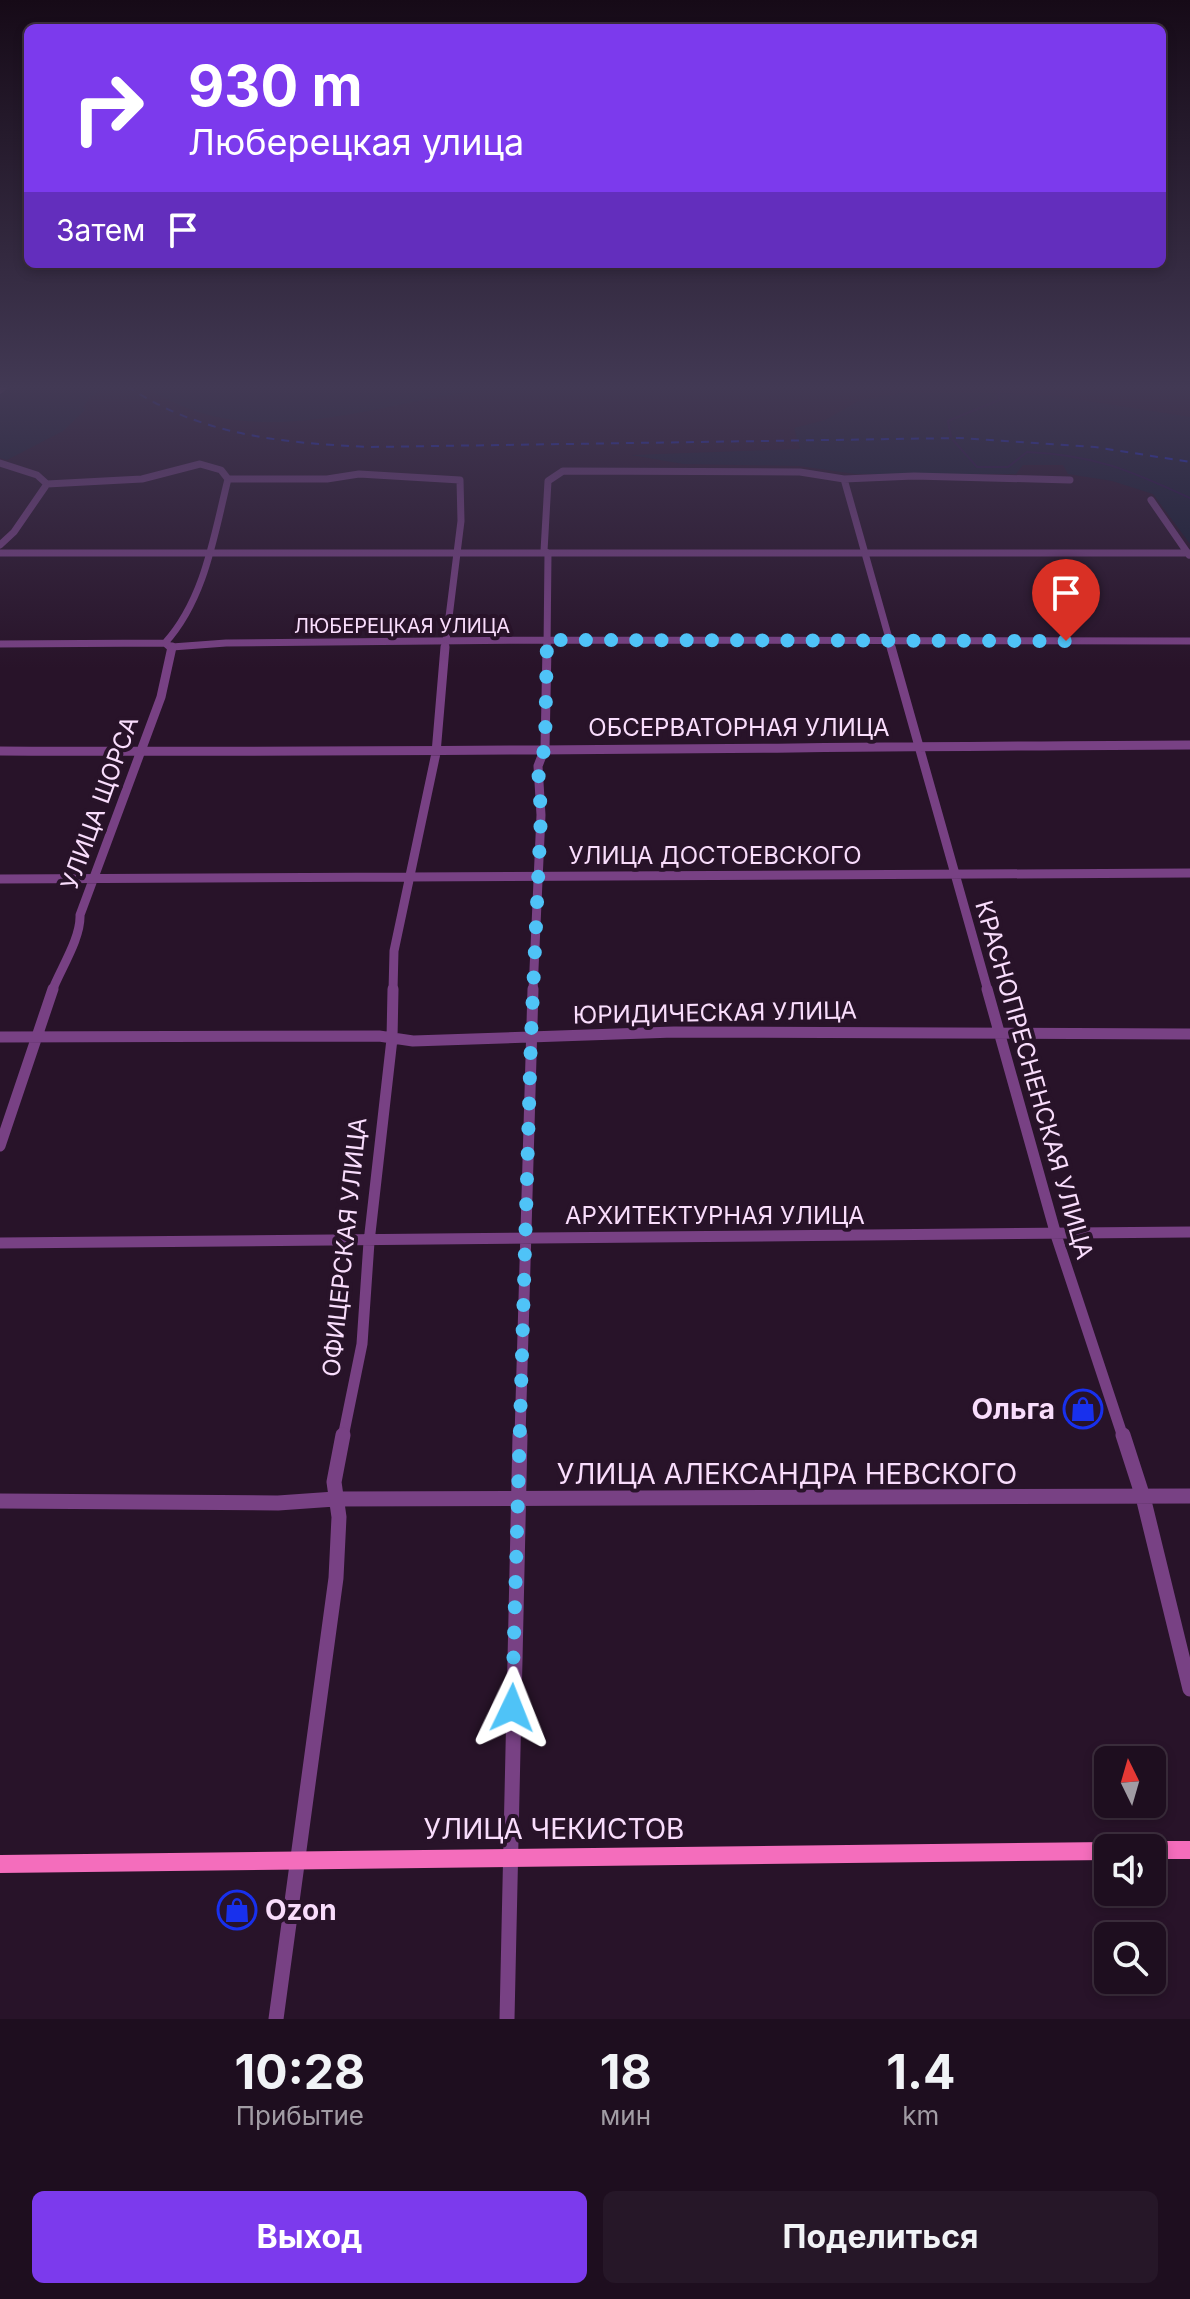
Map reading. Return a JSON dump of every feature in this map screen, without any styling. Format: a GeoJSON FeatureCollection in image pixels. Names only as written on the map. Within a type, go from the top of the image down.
{"type":"FeatureCollection","features":[{"type":"Feature","properties":{"kind":"main road"},"geometry":{"type":"LineString","coordinates":[[1166,1850],[1190,1850]]}},
{"type":"Feature","properties":{"kind":"main road","name":"УЛИЦА ЧЕКИСТОВ"},"geometry":{"type":"LineString","coordinates":[[0,1864],[299,1858],[1094,1851]]}},
{"type":"Feature","properties":{"kind":"street"},"geometry":{"type":"LineString","coordinates":[[43,480],[47,484],[119,480]]}},
{"type":"Feature","properties":{"kind":"street","name":"УЛИЦА ЩОРСА"},"geometry":{"type":"LineString","coordinates":[[0,1146],[65,956],[81,931],[80,915],[92,878],[161,697],[169,645],[184,620],[210,554],[228,480]]}},
{"type":"Feature","properties":{"kind":"street","name":"ОФИЦЕРСКАЯ УЛИЦА"},"geometry":{"type":"LineString","coordinates":[[276,2019],[336,1578],[339,1517],[334,1482],[362,1344],[369,1242],[392,1039],[394,951],[436,753],[454,553],[461,521],[460,480]]}},
{"type":"Feature","properties":{"kind":"street"},"geometry":{"type":"LineString","coordinates":[[507,2019],[508,1858],[536,878],[541,815],[538,766],[545,748],[549,480]]}},
{"type":"Feature","properties":{"kind":"street","name":"КРАСНОПРЕСНЕНСКАЯ УЛИЦА"},"geometry":{"type":"LineString","coordinates":[[844,480],[892,643],[954,876],[1003,1034],[1056,1235],[1143,1497],[1190,1689]]}},
{"type":"Feature","properties":{"kind":"street"},"geometry":{"type":"LineString","coordinates":[[0,545],[14,532],[47,484]]}},
{"type":"Feature","properties":{"kind":"street"},"geometry":{"type":"LineString","coordinates":[[1151,500],[1189,554]]}},
{"type":"Feature","properties":{"kind":"street"},"geometry":{"type":"LineString","coordinates":[[0,553],[1189,554]]}},
{"type":"Feature","properties":{"kind":"street","name":"ЛЮБЕРЕЦКАЯ УЛИЦА"},"geometry":{"type":"LineString","coordinates":[[0,644],[547,640],[892,643],[1190,641]]}},
{"type":"Feature","properties":{"kind":"street","name":"ОБСЕРВАТОРНАЯ УЛИЦА"},"geometry":{"type":"LineString","coordinates":[[0,751],[436,753],[545,748],[1190,745]]}},
{"type":"Feature","properties":{"kind":"street","name":"УЛИЦА ДОСТОЕВСКОГО"},"geometry":{"type":"LineString","coordinates":[[0,879],[1190,873]]}},
{"type":"Feature","properties":{"kind":"street","name":"ЮРИДИЧЕСКАЯ УЛИЦА"},"geometry":{"type":"LineString","coordinates":[[0,1037],[379,1036],[392,1039],[674,1032],[1190,1034]]}},
{"type":"Feature","properties":{"kind":"street","name":"АРХИТЕКТУРНАЯ УЛИЦА"},"geometry":{"type":"LineString","coordinates":[[0,1243],[369,1242],[1190,1232]]}},
{"type":"Feature","properties":{"kind":"street","name":"УЛИЦА АЛЕКСАНДРА НЕВСКОГО"},"geometry":{"type":"LineString","coordinates":[[0,1501],[278,1503],[335,1499],[1190,1496]]}},
{"type":"Feature","properties":{"kind":"shaded area"},"geometry":{"type":"Polygon","coordinates":[[[1107,480],[1190,480],[1190,544],[1153,494],[1107,480]]]}},
{"type":"Feature","properties":{"kind":"waterway"},"geometry":{"type":"LineString","coordinates":[[1149,480],[1190,498]]}},
{"type":"Feature","properties":{"kind":"place","name":"Ольга"},"geometry":{"type":"Point","coordinates":[1083,1409]}},
{"type":"Feature","properties":{"kind":"place","name":"Ozon"},"geometry":{"type":"Point","coordinates":[237,1910]}},
{"type":"Feature","properties":{"kind":"route"},"geometry":{"type":"LineString","coordinates":[[512,1708],[536,878],[541,815],[538,766],[545,748],[547,640],[1066,641]]}}]}
